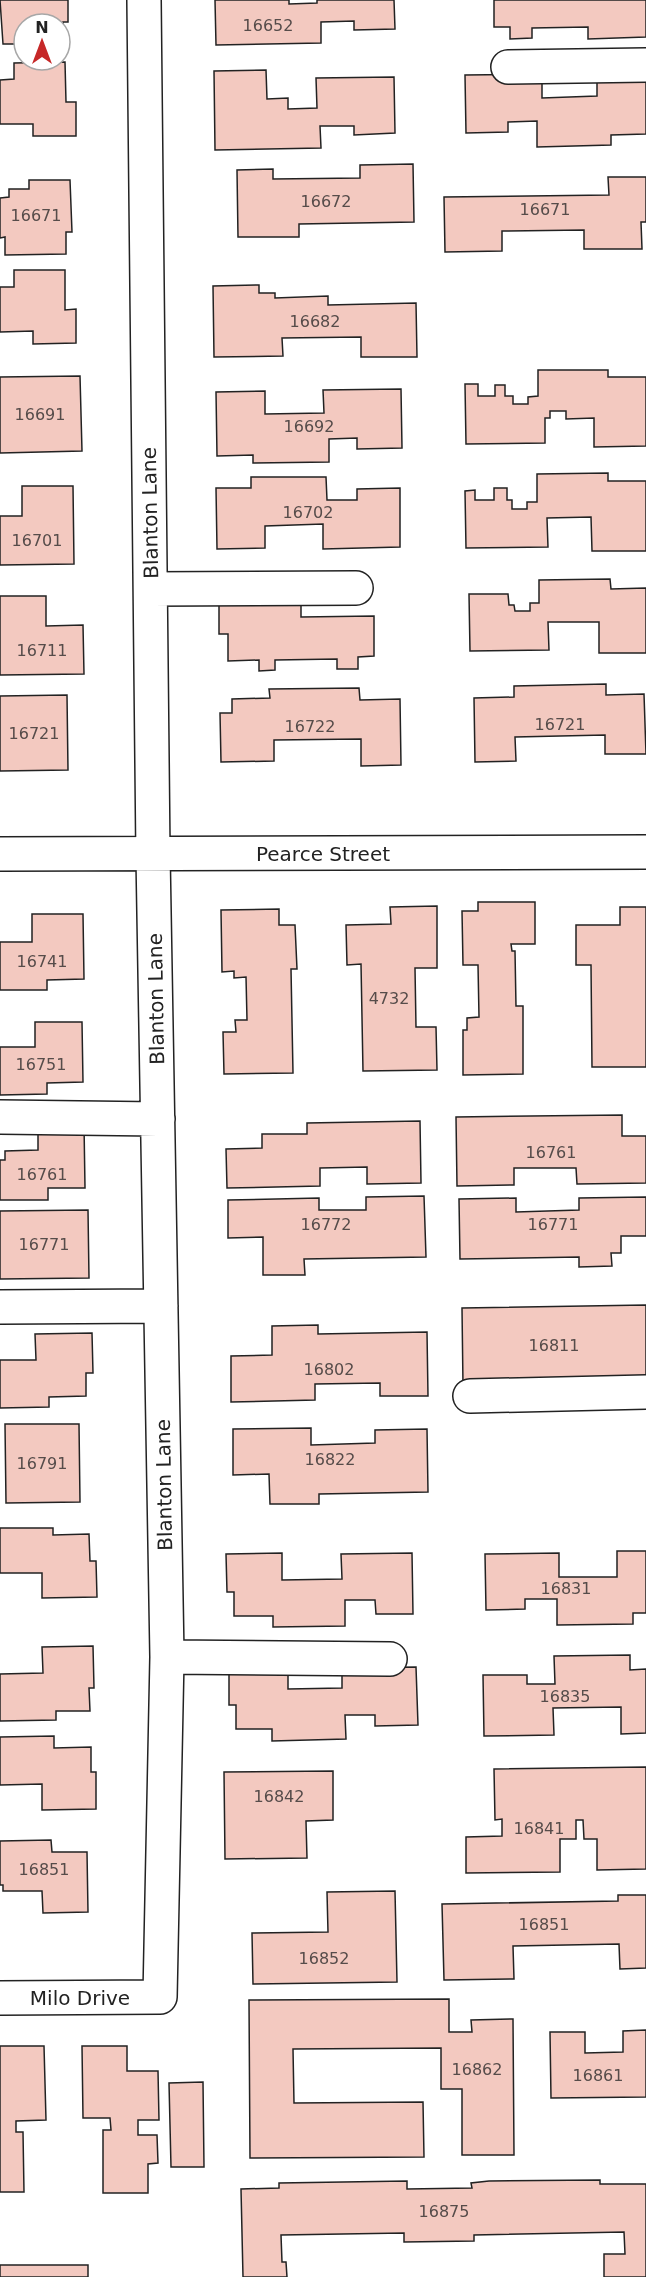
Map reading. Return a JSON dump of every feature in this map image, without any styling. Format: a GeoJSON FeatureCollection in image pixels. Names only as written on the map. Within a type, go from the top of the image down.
{"type":"FeatureCollection","features":[{"type":"Feature","properties":{"kind":"street","name":"Blanton Lane"},"geometry":{"type":"LineString","coordinates":[[144,0],[153,855],[167,1658],[160,1997]]}},
{"type":"Feature","properties":{"kind":"street"},"geometry":{"type":"LineString","coordinates":[[508,67],[646,65]]}},
{"type":"Feature","properties":{"kind":"street"},"geometry":{"type":"LineString","coordinates":[[151,589],[356,588]]}},
{"type":"Feature","properties":{"kind":"street","name":"Pearce Street"},"geometry":{"type":"LineString","coordinates":[[0,854],[646,852]]}},
{"type":"Feature","properties":{"kind":"street"},"geometry":{"type":"LineString","coordinates":[[0,1117],[158,1119]]}},
{"type":"Feature","properties":{"kind":"street"},"geometry":{"type":"LineString","coordinates":[[0,1307],[161,1306]]}},
{"type":"Feature","properties":{"kind":"street"},"geometry":{"type":"LineString","coordinates":[[470,1396],[646,1392]]}},
{"type":"Feature","properties":{"kind":"street"},"geometry":{"type":"LineString","coordinates":[[167,1658],[390,1659]]}},
{"type":"Feature","properties":{"kind":"street","name":"Milo Drive"},"geometry":{"type":"LineString","coordinates":[[0,1998],[160,1997]]}},
{"type":"Feature","properties":{"kind":"building"},"geometry":{"type":"Polygon","coordinates":[[[0,0],[68,0],[68,12],[12,12],[12,44],[3,44],[0,0]]]}},
{"type":"Feature","properties":{"kind":"building"},"geometry":{"type":"Polygon","coordinates":[[[215,0],[289,0],[289,4],[317,3],[317,0],[394,0],[395,29],[354,30],[354,21],[321,22],[321,43],[216,45],[215,0]]]}},
{"type":"Feature","properties":{"kind":"building"},"geometry":{"type":"Polygon","coordinates":[[[494,0],[646,0],[646,37],[588,39],[588,27],[532,28],[532,38],[510,39],[510,27],[494,27],[494,0]]]}},
{"type":"Feature","properties":{"kind":"building"},"geometry":{"type":"Polygon","coordinates":[[[266,70],[267,99],[288,98],[288,109],[317,108],[316,78],[394,77],[395,133],[354,135],[354,126],[320,126],[321,148],[215,150],[214,71],[266,70]]]}},
{"type":"Feature","properties":{"kind":"building"},"geometry":{"type":"Polygon","coordinates":[[[597,71],[646,72],[646,134],[611,135],[611,145],[537,147],[537,121],[508,122],[508,132],[466,133],[465,75],[542,74],[542,98],[597,96],[597,71]]]}},
{"type":"Feature","properties":{"kind":"building"},"geometry":{"type":"Polygon","coordinates":[[[14,72],[65,72],[66,102],[76,102],[76,136],[33,136],[33,124],[0,124],[0,80],[14,79],[14,72]]]}},
{"type":"Feature","properties":{"kind":"building"},"geometry":{"type":"Polygon","coordinates":[[[413,164],[414,222],[299,224],[299,237],[238,237],[237,170],[273,169],[273,179],[360,178],[360,165],[413,164]]]}},
{"type":"Feature","properties":{"kind":"building"},"geometry":{"type":"Polygon","coordinates":[[[608,177],[646,177],[646,222],[641,222],[642,249],[584,249],[584,230],[502,231],[502,251],[445,252],[444,197],[609,195],[608,177]]]}},
{"type":"Feature","properties":{"kind":"building"},"geometry":{"type":"Polygon","coordinates":[[[29,180],[70,180],[72,232],[66,232],[66,254],[5,255],[5,237],[0,238],[0,198],[9,197],[9,189],[29,189],[29,180]]]}},
{"type":"Feature","properties":{"kind":"building"},"geometry":{"type":"Polygon","coordinates":[[[14,270],[65,270],[65,310],[76,309],[76,343],[33,344],[33,331],[0,332],[0,287],[14,287],[14,270]]]}},
{"type":"Feature","properties":{"kind":"building"},"geometry":{"type":"Polygon","coordinates":[[[259,285],[259,293],[275,293],[275,298],[328,296],[328,305],[416,303],[417,357],[361,357],[361,337],[282,338],[283,356],[214,357],[213,286],[259,285]]]}},
{"type":"Feature","properties":{"kind":"building"},"geometry":{"type":"Polygon","coordinates":[[[538,370],[608,370],[608,377],[646,377],[646,446],[594,447],[594,418],[566,419],[566,411],[550,411],[550,418],[545,418],[545,443],[466,444],[465,384],[478,384],[478,396],[495,396],[495,385],[505,385],[505,396],[513,396],[513,404],[528,404],[528,397],[538,396],[538,370]]]}},
{"type":"Feature","properties":{"kind":"building"},"geometry":{"type":"Polygon","coordinates":[[[80,376],[82,451],[0,453],[0,377],[80,376]]]}},
{"type":"Feature","properties":{"kind":"building"},"geometry":{"type":"Polygon","coordinates":[[[401,389],[402,448],[357,449],[357,438],[329,439],[329,462],[253,463],[253,455],[217,456],[216,392],[265,391],[265,414],[324,413],[323,390],[401,389]]]}},
{"type":"Feature","properties":{"kind":"building"},"geometry":{"type":"Polygon","coordinates":[[[608,473],[608,481],[646,481],[646,551],[592,551],[591,517],[547,518],[548,547],[466,548],[465,491],[475,490],[475,500],[494,500],[494,488],[507,488],[507,500],[512,500],[512,509],[527,509],[527,502],[537,502],[537,474],[608,473]]]}},
{"type":"Feature","properties":{"kind":"building"},"geometry":{"type":"Polygon","coordinates":[[[251,477],[326,477],[327,500],[357,500],[357,489],[400,488],[400,547],[323,549],[323,524],[265,526],[265,548],[217,549],[216,488],[251,488],[251,477]]]}},
{"type":"Feature","properties":{"kind":"building"},"geometry":{"type":"Polygon","coordinates":[[[22,486],[73,486],[74,564],[0,565],[0,516],[22,516],[22,486]]]}},
{"type":"Feature","properties":{"kind":"building"},"geometry":{"type":"Polygon","coordinates":[[[610,579],[611,589],[646,588],[646,653],[599,653],[599,622],[548,622],[549,650],[470,651],[469,594],[508,594],[509,605],[514,605],[515,611],[530,611],[530,603],[539,603],[539,580],[610,579]]]}},
{"type":"Feature","properties":{"kind":"building"},"geometry":{"type":"Polygon","coordinates":[[[0,596],[46,596],[46,626],[83,625],[84,674],[0,675],[0,596]]]}},
{"type":"Feature","properties":{"kind":"building"},"geometry":{"type":"Polygon","coordinates":[[[301,596],[301,617],[374,616],[374,656],[358,657],[358,669],[337,669],[337,659],[275,660],[275,670],[259,671],[259,660],[228,661],[228,634],[219,634],[219,597],[301,596]]]}},
{"type":"Feature","properties":{"kind":"building"},"geometry":{"type":"Polygon","coordinates":[[[606,684],[606,695],[644,694],[646,754],[605,754],[605,735],[515,737],[516,761],[475,762],[474,698],[514,697],[514,686],[606,684]]]}},
{"type":"Feature","properties":{"kind":"building"},"geometry":{"type":"Polygon","coordinates":[[[359,688],[360,700],[400,699],[401,765],[361,766],[361,739],[274,740],[274,761],[221,762],[220,713],[232,713],[232,699],[270,698],[269,689],[359,688]]]}},
{"type":"Feature","properties":{"kind":"building"},"geometry":{"type":"Polygon","coordinates":[[[67,695],[68,770],[0,771],[0,696],[67,695]]]}},
{"type":"Feature","properties":{"kind":"building"},"geometry":{"type":"Polygon","coordinates":[[[478,902],[535,902],[535,944],[511,944],[512,951],[515,951],[516,1006],[523,1006],[523,1074],[463,1075],[463,1030],[467,1030],[467,1018],[479,1017],[478,965],[463,965],[462,911],[478,911],[478,902]]]}},
{"type":"Feature","properties":{"kind":"building"},"geometry":{"type":"Polygon","coordinates":[[[437,906],[437,968],[415,968],[416,1027],[436,1027],[437,1070],[363,1071],[361,964],[347,965],[346,925],[391,924],[390,907],[437,906]]]}},
{"type":"Feature","properties":{"kind":"building"},"geometry":{"type":"Polygon","coordinates":[[[620,907],[646,907],[646,1067],[592,1067],[591,965],[576,965],[576,925],[620,925],[620,907]]]}},
{"type":"Feature","properties":{"kind":"building"},"geometry":{"type":"Polygon","coordinates":[[[279,909],[279,925],[295,925],[297,969],[291,969],[293,1073],[224,1074],[223,1032],[236,1032],[235,1020],[247,1020],[246,977],[234,978],[234,971],[222,972],[221,910],[279,909]]]}},
{"type":"Feature","properties":{"kind":"building"},"geometry":{"type":"Polygon","coordinates":[[[32,914],[83,914],[84,979],[47,980],[47,990],[0,990],[0,942],[32,942],[32,914]]]}},
{"type":"Feature","properties":{"kind":"building"},"geometry":{"type":"Polygon","coordinates":[[[35,1022],[82,1022],[83,1082],[47,1083],[47,1094],[0,1095],[0,1047],[35,1047],[35,1022]]]}},
{"type":"Feature","properties":{"kind":"building"},"geometry":{"type":"Polygon","coordinates":[[[622,1115],[622,1136],[646,1136],[646,1183],[577,1184],[576,1168],[514,1168],[514,1185],[457,1186],[456,1117],[622,1115]]]}},
{"type":"Feature","properties":{"kind":"building"},"geometry":{"type":"Polygon","coordinates":[[[420,1121],[421,1183],[367,1184],[367,1167],[320,1168],[320,1186],[227,1188],[226,1149],[262,1148],[262,1134],[307,1134],[307,1123],[420,1121]]]}},
{"type":"Feature","properties":{"kind":"building"},"geometry":{"type":"Polygon","coordinates":[[[84,1124],[85,1188],[48,1188],[48,1200],[0,1200],[0,1160],[5,1160],[5,1151],[38,1150],[38,1125],[84,1124]]]}},
{"type":"Feature","properties":{"kind":"building"},"geometry":{"type":"Polygon","coordinates":[[[424,1196],[426,1257],[304,1259],[305,1275],[263,1275],[263,1237],[228,1238],[228,1200],[319,1198],[319,1210],[366,1210],[366,1197],[424,1196]]]}},
{"type":"Feature","properties":{"kind":"building"},"geometry":{"type":"Polygon","coordinates":[[[646,1197],[646,1236],[621,1236],[621,1253],[611,1253],[612,1266],[579,1267],[579,1257],[460,1259],[459,1199],[516,1198],[516,1212],[579,1210],[579,1198],[646,1197]]]}},
{"type":"Feature","properties":{"kind":"building"},"geometry":{"type":"Polygon","coordinates":[[[88,1210],[89,1278],[0,1279],[0,1211],[88,1210]]]}},
{"type":"Feature","properties":{"kind":"building"},"geometry":{"type":"Polygon","coordinates":[[[646,1305],[646,1383],[463,1386],[462,1308],[646,1305]]]}},
{"type":"Feature","properties":{"kind":"building"},"geometry":{"type":"Polygon","coordinates":[[[318,1325],[318,1334],[427,1332],[428,1396],[380,1396],[380,1383],[315,1384],[315,1400],[231,1402],[231,1356],[272,1355],[272,1326],[318,1325]]]}},
{"type":"Feature","properties":{"kind":"building"},"geometry":{"type":"Polygon","coordinates":[[[92,1333],[93,1373],[86,1373],[86,1396],[49,1397],[49,1407],[0,1408],[0,1360],[36,1360],[35,1334],[92,1333]]]}},
{"type":"Feature","properties":{"kind":"building"},"geometry":{"type":"Polygon","coordinates":[[[5,1424],[79,1424],[80,1502],[6,1503],[5,1424]]]}},
{"type":"Feature","properties":{"kind":"building"},"geometry":{"type":"Polygon","coordinates":[[[311,1428],[311,1445],[375,1443],[375,1430],[427,1429],[428,1492],[319,1494],[319,1504],[270,1504],[269,1474],[233,1475],[233,1429],[311,1428]]]}},
{"type":"Feature","properties":{"kind":"building"},"geometry":{"type":"Polygon","coordinates":[[[0,1528],[53,1528],[53,1535],[89,1534],[90,1561],[96,1561],[97,1597],[42,1598],[42,1573],[0,1573],[0,1528]]]}},
{"type":"Feature","properties":{"kind":"building"},"geometry":{"type":"Polygon","coordinates":[[[617,1551],[646,1551],[646,1613],[633,1613],[633,1624],[557,1625],[557,1599],[525,1599],[525,1609],[486,1610],[485,1554],[559,1553],[559,1577],[617,1577],[617,1551]]]}},
{"type":"Feature","properties":{"kind":"building"},"geometry":{"type":"Polygon","coordinates":[[[282,1553],[282,1580],[342,1579],[341,1554],[412,1553],[413,1614],[376,1614],[375,1600],[345,1600],[345,1626],[273,1627],[273,1616],[234,1616],[234,1592],[227,1592],[226,1554],[282,1553]]]}},
{"type":"Feature","properties":{"kind":"building"},"geometry":{"type":"Polygon","coordinates":[[[93,1646],[94,1688],[89,1688],[90,1711],[56,1711],[56,1720],[0,1721],[0,1674],[43,1673],[42,1647],[93,1646]]]}},
{"type":"Feature","properties":{"kind":"building"},"geometry":{"type":"Polygon","coordinates":[[[630,1655],[630,1670],[646,1669],[646,1733],[621,1734],[621,1707],[553,1708],[554,1735],[484,1736],[483,1675],[527,1675],[527,1684],[555,1684],[554,1656],[630,1655]]]}},
{"type":"Feature","properties":{"kind":"building"},"geometry":{"type":"Polygon","coordinates":[[[288,1667],[288,1689],[342,1688],[342,1668],[416,1667],[418,1725],[375,1726],[375,1715],[345,1715],[346,1739],[272,1741],[272,1729],[236,1729],[236,1705],[229,1705],[229,1668],[288,1667]]]}},
{"type":"Feature","properties":{"kind":"building"},"geometry":{"type":"Polygon","coordinates":[[[54,1736],[54,1748],[91,1747],[91,1772],[96,1772],[96,1809],[42,1810],[42,1784],[0,1785],[0,1737],[54,1736]]]}},
{"type":"Feature","properties":{"kind":"building"},"geometry":{"type":"Polygon","coordinates":[[[646,1767],[646,1869],[597,1870],[597,1839],[584,1839],[583,1820],[576,1820],[576,1839],[560,1839],[560,1872],[466,1873],[466,1837],[502,1836],[502,1819],[495,1820],[494,1769],[646,1767]]]}},
{"type":"Feature","properties":{"kind":"building"},"geometry":{"type":"Polygon","coordinates":[[[333,1771],[333,1820],[306,1821],[307,1858],[225,1859],[224,1772],[333,1771]]]}},
{"type":"Feature","properties":{"kind":"building"},"geometry":{"type":"Polygon","coordinates":[[[51,1840],[52,1852],[87,1852],[88,1912],[43,1913],[42,1891],[3,1891],[3,1885],[0,1885],[0,1841],[51,1840]]]}},
{"type":"Feature","properties":{"kind":"building"},"geometry":{"type":"Polygon","coordinates":[[[395,1891],[397,1982],[253,1984],[252,1933],[328,1932],[327,1892],[395,1891]]]}},
{"type":"Feature","properties":{"kind":"building"},"geometry":{"type":"Polygon","coordinates":[[[618,1895],[646,1895],[646,1968],[620,1969],[619,1944],[513,1946],[514,1979],[444,1980],[442,1904],[618,1901],[618,1895]]]}},
{"type":"Feature","properties":{"kind":"building"},"geometry":{"type":"Polygon","coordinates":[[[449,1999],[449,2032],[472,2032],[471,2020],[513,2019],[514,2155],[462,2155],[462,2089],[441,2089],[441,2048],[293,2049],[294,2103],[423,2102],[424,2157],[250,2158],[249,2000],[449,1999]]]}},
{"type":"Feature","properties":{"kind":"building"},"geometry":{"type":"Polygon","coordinates":[[[646,2030],[646,2097],[551,2098],[550,2032],[585,2032],[585,2053],[623,2052],[623,2031],[646,2030]]]}},
{"type":"Feature","properties":{"kind":"building"},"geometry":{"type":"Polygon","coordinates":[[[0,2046],[44,2046],[46,2120],[16,2121],[16,2132],[23,2132],[24,2192],[0,2192],[0,2046]]]}},
{"type":"Feature","properties":{"kind":"building"},"geometry":{"type":"Polygon","coordinates":[[[82,2046],[127,2046],[127,2071],[158,2071],[159,2120],[138,2120],[138,2135],[157,2135],[158,2163],[148,2164],[148,2193],[103,2193],[103,2130],[111,2130],[110,2118],[83,2118],[82,2046]]]}},
{"type":"Feature","properties":{"kind":"building"},"geometry":{"type":"Polygon","coordinates":[[[203,2082],[204,2167],[171,2167],[169,2083],[203,2082]]]}},
{"type":"Feature","properties":{"kind":"building"},"geometry":{"type":"Polygon","coordinates":[[[600,2180],[600,2184],[646,2184],[646,2277],[604,2277],[604,2254],[625,2254],[624,2232],[474,2235],[474,2241],[404,2242],[404,2233],[281,2235],[282,2262],[286,2262],[287,2277],[243,2277],[241,2189],[279,2188],[279,2183],[407,2181],[407,2189],[472,2188],[471,2183],[489,2181],[600,2180]]]}},
{"type":"Feature","properties":{"kind":"building"},"geometry":{"type":"Polygon","coordinates":[[[0,2265],[88,2265],[88,2277],[0,2277],[0,2265]]]}}]}
